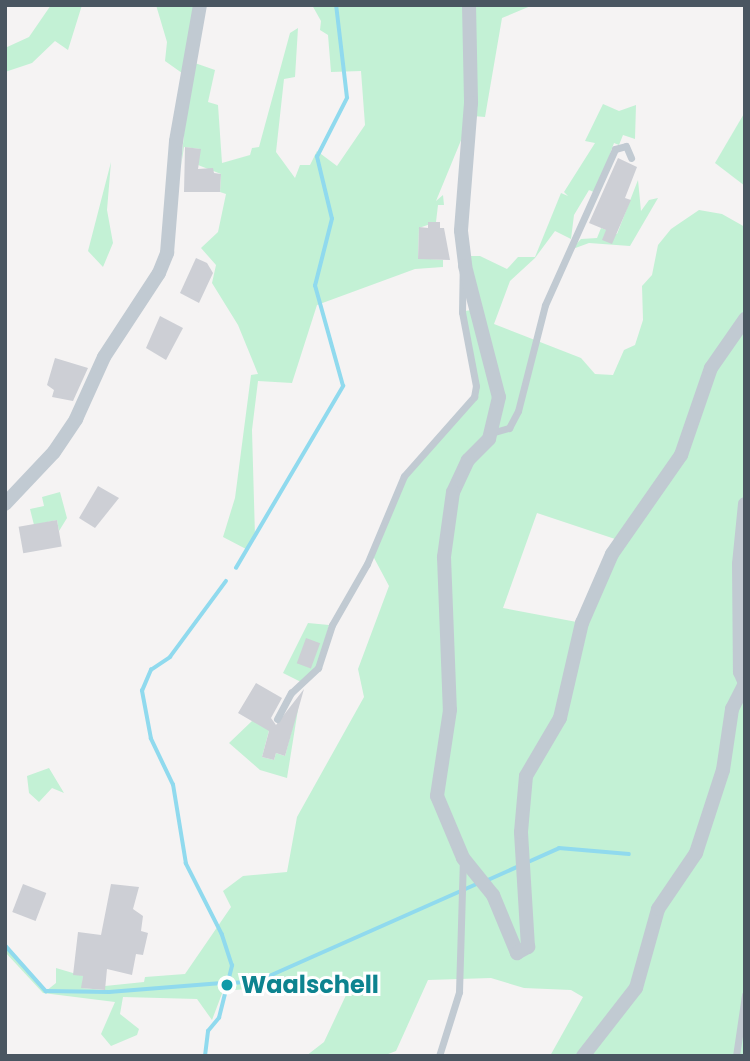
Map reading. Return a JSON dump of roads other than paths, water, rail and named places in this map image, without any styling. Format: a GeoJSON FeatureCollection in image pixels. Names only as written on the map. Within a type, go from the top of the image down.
{"type":"FeatureCollection","features":[{"type":"Feature","properties":{"kind":"street"},"geometry":{"type":"LineString","coordinates":[[5,504],[54,452],[70,428],[124,321],[147,292],[167,253],[176,141],[200,5]]}},
{"type":"Feature","properties":{"kind":"street"},"geometry":{"type":"LineString","coordinates":[[469,5],[470,126],[461,214],[464,266],[496,376],[499,397],[490,433],[462,470],[453,492],[444,557],[450,710],[437,796],[463,858],[493,895],[513,934],[517,953],[525,952],[528,907],[521,832],[526,776],[560,718],[582,623],[612,554],[681,455],[711,368],[745,319]]}},
{"type":"Feature","properties":{"kind":"street"},"geometry":{"type":"LineString","coordinates":[[583,1056],[636,988],[658,909],[696,853],[723,770],[732,709],[745,683],[740,672],[739,564],[745,504]]}},
{"type":"Feature","properties":{"kind":"lane"},"geometry":{"type":"LineString","coordinates":[[490,433],[509,428],[518,411],[545,305],[615,149],[626,146],[631,158]]}},
{"type":"Feature","properties":{"kind":"lane"},"geometry":{"type":"LineString","coordinates":[[277,719],[291,693],[318,668],[332,625],[367,564],[404,476],[474,397],[476,386],[461,312],[464,266]]}},
{"type":"Feature","properties":{"kind":"lane"},"geometry":{"type":"LineString","coordinates":[[439,1056],[452,1026],[459,992],[463,858]]}},
{"type":"Feature","properties":{"kind":"lane"},"geometry":{"type":"LineString","coordinates":[[736,1056],[745,996]]}},
{"type":"Feature","properties":{"kind":"waterway"},"geometry":{"type":"LineString","coordinates":[[236,568],[343,386],[315,286],[332,219],[317,157],[347,98],[336,5]]}},
{"type":"Feature","properties":{"kind":"waterway"},"geometry":{"type":"LineString","coordinates":[[205,1056],[208,1031],[219,1018],[232,966],[222,935],[186,864],[173,785],[151,739],[142,691],[151,670],[170,657],[226,581]]}},
{"type":"Feature","properties":{"kind":"waterway"},"geometry":{"type":"LineString","coordinates":[[526,863],[559,848],[629,854]]}},
{"type":"Feature","properties":{"kind":"waterway"},"geometry":{"type":"LineString","coordinates":[[488,880],[519,866]]}},
{"type":"Feature","properties":{"kind":"waterway"},"geometry":{"type":"LineString","coordinates":[[233,983],[258,981],[477,884]]}},
{"type":"Feature","properties":{"kind":"waterway"},"geometry":{"type":"LineString","coordinates":[[5,945],[46,991],[109,992],[222,983]]}},
{"type":"Feature","properties":{"kind":"place","name":"Waalschell"},"geometry":{"type":"Point","coordinates":[227,985]}}]}
